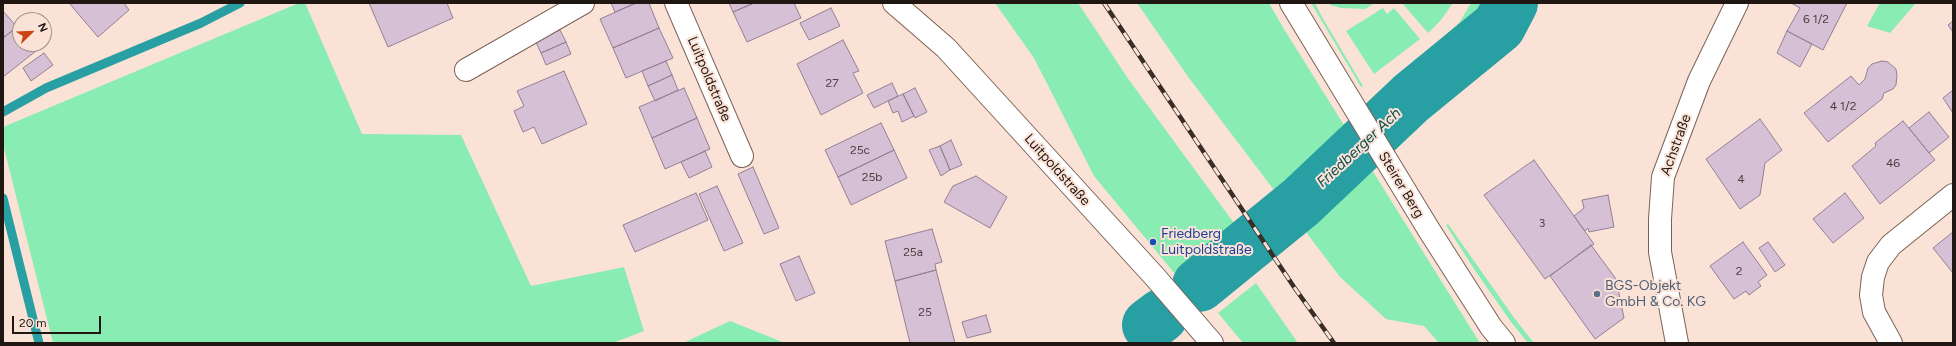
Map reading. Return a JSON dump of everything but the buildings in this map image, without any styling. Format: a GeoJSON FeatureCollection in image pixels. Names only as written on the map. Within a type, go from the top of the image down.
{"type":"FeatureCollection","features":[{"type":"Feature","properties":{"kind":"street"},"geometry":{"type":"LineString","coordinates":[[466,70],[583,3]]}},
{"type":"Feature","properties":{"kind":"street","name":"Luitpoldstraße"},"geometry":{"type":"LineString","coordinates":[[676,3],[742,156]]}},
{"type":"Feature","properties":{"kind":"street","name":"Luitpoldstraße"},"geometry":{"type":"LineString","coordinates":[[894,3],[946,48],[1155,277],[1212,343]]}},
{"type":"Feature","properties":{"kind":"street","name":"Steirer Berg"},"geometry":{"type":"LineString","coordinates":[[1291,3],[1429,230],[1491,327],[1504,343]]}},
{"type":"Feature","properties":{"kind":"street","name":"Achstraße"},"geometry":{"type":"LineString","coordinates":[[1677,343],[1660,252],[1660,219],[1663,177],[1699,81],[1737,3]]}},
{"type":"Feature","properties":{"kind":"street"},"geometry":{"type":"LineString","coordinates":[[1891,343],[1874,312],[1871,295],[1873,277],[1878,262],[1891,245],[1953,195]]}},
{"type":"Feature","properties":{"kind":"green space"},"geometry":{"type":"Polygon","coordinates":[[[299,3],[305,3],[362,134],[461,135],[531,286],[624,267],[644,331],[613,343],[53,343],[3,144],[3,127],[299,3]]]}},
{"type":"Feature","properties":{"kind":"green space"},"geometry":{"type":"Polygon","coordinates":[[[995,3],[1078,3],[1129,80],[1239,230],[1180,280],[1094,176],[1034,58],[995,3]]]}},
{"type":"Feature","properties":{"kind":"green space"},"geometry":{"type":"Polygon","coordinates":[[[1137,3],[1269,3],[1480,343],[1439,343],[1424,326],[1386,319],[1340,277],[1189,78],[1137,3]]]}},
{"type":"Feature","properties":{"kind":"green space"},"geometry":{"type":"Polygon","coordinates":[[[1311,3],[1315,3],[1363,86],[1361,87],[1311,3]]]}},
{"type":"Feature","properties":{"kind":"green space"},"geometry":{"type":"Polygon","coordinates":[[[1330,3],[1375,3],[1365,9],[1341,8],[1330,5],[1330,3]]]}},
{"type":"Feature","properties":{"kind":"green space"},"geometry":{"type":"Polygon","coordinates":[[[1402,3],[1453,3],[1441,20],[1428,33],[1402,3]]]}},
{"type":"Feature","properties":{"kind":"green space"},"geometry":{"type":"Polygon","coordinates":[[[1471,3],[1501,3],[1498,10],[1465,43],[1412,89],[1398,76],[1459,23],[1471,3]]]}},
{"type":"Feature","properties":{"kind":"green space"},"geometry":{"type":"Polygon","coordinates":[[[1880,3],[1916,3],[1890,33],[1867,26],[1880,3]]]}},
{"type":"Feature","properties":{"kind":"green space"},"geometry":{"type":"Polygon","coordinates":[[[1383,8],[1387,14],[1394,8],[1420,39],[1374,74],[1346,31],[1383,8]]]}},
{"type":"Feature","properties":{"kind":"green space"},"geometry":{"type":"Polygon","coordinates":[[[1448,224],[1515,319],[1534,343],[1528,343],[1511,322],[1474,269],[1446,225],[1448,224]]]}},
{"type":"Feature","properties":{"kind":"green space"},"geometry":{"type":"Polygon","coordinates":[[[1256,283],[1298,343],[1243,343],[1218,313],[1256,283]]]}},
{"type":"Feature","properties":{"kind":"green space"},"geometry":{"type":"Polygon","coordinates":[[[730,321],[785,343],[683,343],[730,321]]]}},
{"type":"Feature","properties":{"kind":"waterway"},"geometry":{"type":"LineString","coordinates":[[3,112],[46,88],[201,23],[240,3]]}},
{"type":"Feature","properties":{"kind":"waterway","name":"Friedberger Ach"},"geometry":{"type":"LineString","coordinates":[[1199,285],[1301,202],[1411,98],[1499,26],[1511,3]]}},
{"type":"Feature","properties":{"kind":"waterway"},"geometry":{"type":"LineString","coordinates":[[3,198],[39,343]]}},
{"type":"Feature","properties":{"kind":"waterway","name":"Friedberger Ach"},"geometry":{"type":"LineString","coordinates":[[1149,325],[1161,316]]}},
{"type":"Feature","properties":{"kind":"railway"},"geometry":{"type":"LineString","coordinates":[[1104,3],[1294,287],[1334,343]]}},
{"type":"Feature","properties":{"kind":"place","name":"Friedberg Luitpoldstraße"},"geometry":{"type":"Point","coordinates":[1153,242]}},
{"type":"Feature","properties":{"kind":"place","name":"BGS-Objekt GmbH & Co. KG"},"geometry":{"type":"Point","coordinates":[1597,294]}}]}
